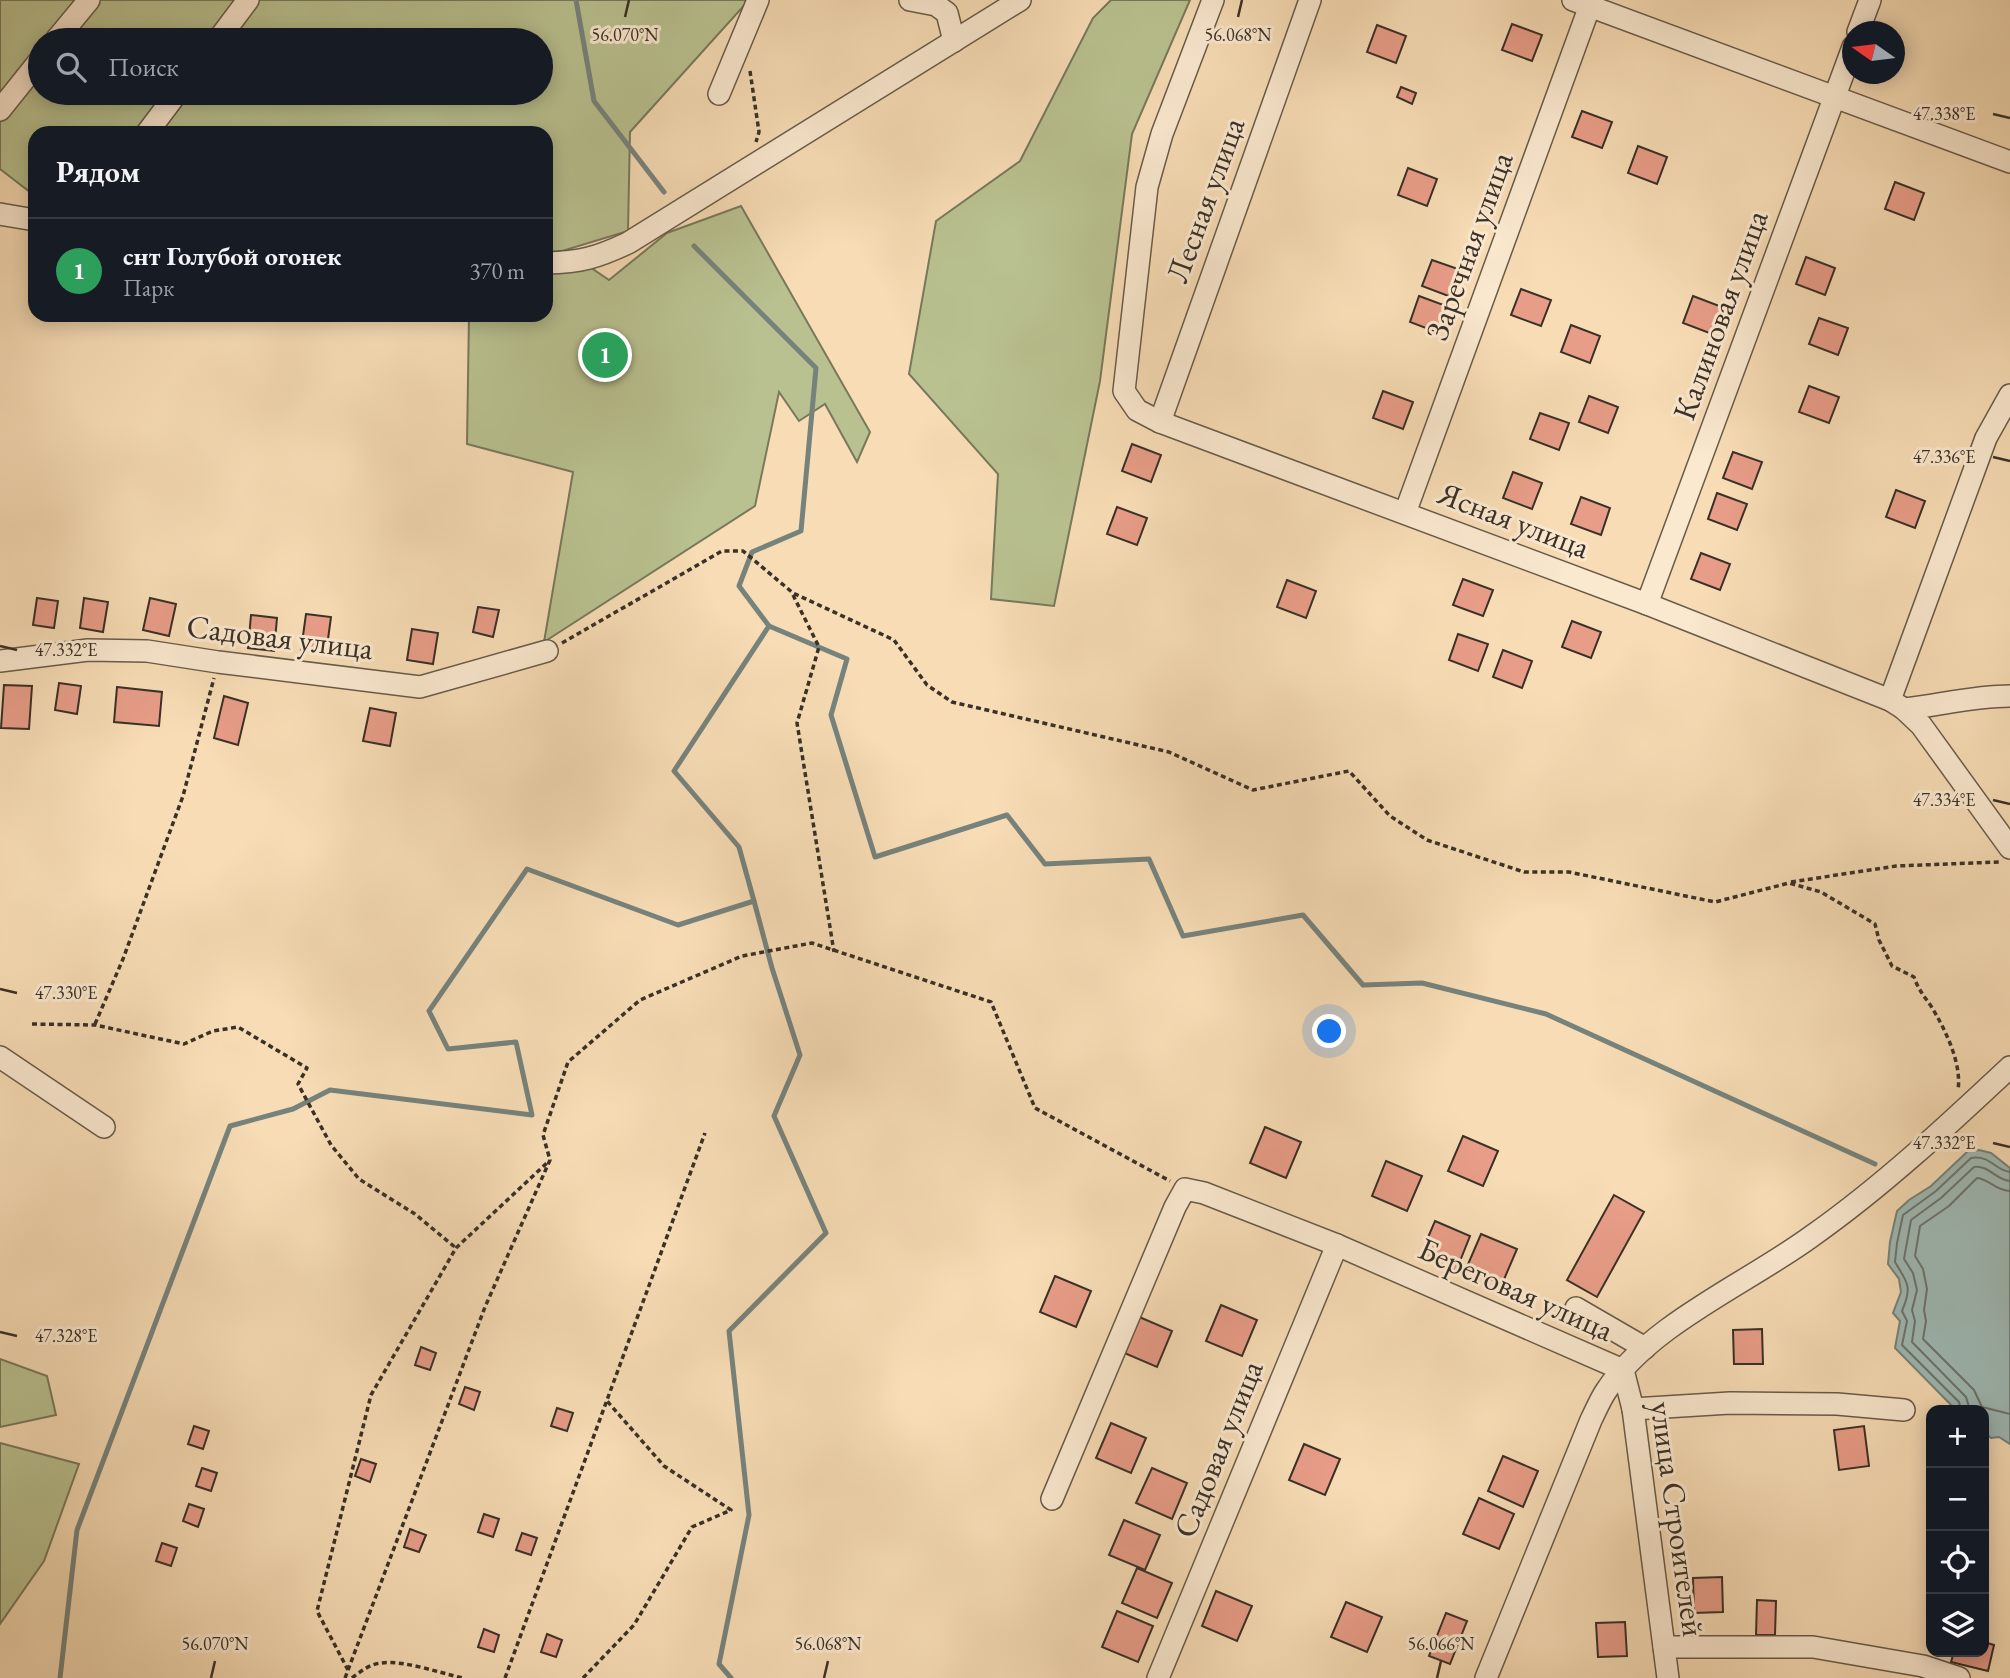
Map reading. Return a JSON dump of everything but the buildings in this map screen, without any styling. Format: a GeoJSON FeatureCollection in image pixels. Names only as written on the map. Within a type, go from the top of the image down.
{"type":"FeatureCollection","features":[{"type":"Feature","properties":{"kind":"street"},"geometry":{"type":"LineString","coordinates":[[66,28],[89,0]]}},
{"type":"Feature","properties":{"kind":"street"},"geometry":{"type":"LineString","coordinates":[[227,28],[248,0]]}},
{"type":"Feature","properties":{"kind":"street"},"geometry":{"type":"LineString","coordinates":[[719,94],[758,0]]}},
{"type":"Feature","properties":{"kind":"street"},"geometry":{"type":"LineString","coordinates":[[910,0],[954,7],[954,41]]}},
{"type":"Feature","properties":{"kind":"street"},"geometry":{"type":"LineString","coordinates":[[553,263],[598,258],[628,243],[1020,0]]}},
{"type":"Feature","properties":{"kind":"street","name":"Ясная улица"},"geometry":{"type":"LineString","coordinates":[[1213,0],[1162,134],[1147,187],[1124,391],[1137,410],[1160,422],[1647,604],[1897,704]]}},
{"type":"Feature","properties":{"kind":"street","name":"Лесная улица"},"geometry":{"type":"LineString","coordinates":[[1160,422],[1310,0]]}},
{"type":"Feature","properties":{"kind":"street"},"geometry":{"type":"LineString","coordinates":[[1862,21],[1870,0]]}},
{"type":"Feature","properties":{"kind":"street"},"geometry":{"type":"LineString","coordinates":[[1585,2],[1834,98],[2010,162]]}},
{"type":"Feature","properties":{"kind":"street","name":"Заречная улица"},"geometry":{"type":"LineString","coordinates":[[1405,513],[1585,2]]}},
{"type":"Feature","properties":{"kind":"street"},"geometry":{"type":"LineString","coordinates":[[0,110],[28,75]]}},
{"type":"Feature","properties":{"kind":"street","name":"Калиновая улица"},"geometry":{"type":"LineString","coordinates":[[1647,604],[1842,77]]}},
{"type":"Feature","properties":{"kind":"street"},"geometry":{"type":"LineString","coordinates":[[152,126],[168,105]]}},
{"type":"Feature","properties":{"kind":"street"},"geometry":{"type":"LineString","coordinates":[[0,214],[28,219]]}},
{"type":"Feature","properties":{"kind":"street"},"geometry":{"type":"LineString","coordinates":[[1897,704],[1986,438],[2010,395]]}},
{"type":"Feature","properties":{"kind":"street","name":"Садовая улица"},"geometry":{"type":"LineString","coordinates":[[0,661],[88,650],[147,651],[420,687],[548,651]]}},
{"type":"Feature","properties":{"kind":"street"},"geometry":{"type":"LineString","coordinates":[[1897,704],[1949,704],[1982,696],[2010,696]]}},
{"type":"Feature","properties":{"kind":"street"},"geometry":{"type":"LineString","coordinates":[[1897,704],[1920,724],[2010,848]]}},
{"type":"Feature","properties":{"kind":"street"},"geometry":{"type":"LineString","coordinates":[[1937,746],[1936,729],[1949,704]]}},
{"type":"Feature","properties":{"kind":"street"},"geometry":{"type":"LineString","coordinates":[[0,1057],[104,1127]]}},
{"type":"Feature","properties":{"kind":"street"},"geometry":{"type":"LineString","coordinates":[[1623,1370],[1670,1328],[1810,1238],[1860,1201],[2010,1067]]}},
{"type":"Feature","properties":{"kind":"street"},"geometry":{"type":"LineString","coordinates":[[1052,1499],[1185,1189]]}},
{"type":"Feature","properties":{"kind":"street","name":"Береговая улица"},"geometry":{"type":"LineString","coordinates":[[1185,1189],[1204,1193],[1337,1245],[1623,1370],[1606,1391],[1591,1420],[1486,1678]]}},
{"type":"Feature","properties":{"kind":"street","name":"Садовая улица"},"geometry":{"type":"LineString","coordinates":[[1158,1678],[1337,1245]]}},
{"type":"Feature","properties":{"kind":"street"},"geometry":{"type":"LineString","coordinates":[[1576,1308],[1645,1348]]}},
{"type":"Feature","properties":{"kind":"street","name":"улица Строителей"},"geometry":{"type":"LineString","coordinates":[[1623,1370],[1633,1409],[1668,1678]]}},
{"type":"Feature","properties":{"kind":"street"},"geometry":{"type":"LineString","coordinates":[[1633,1409],[1730,1403],[1837,1404],[1904,1410]]}},
{"type":"Feature","properties":{"kind":"street"},"geometry":{"type":"LineString","coordinates":[[1664,1647],[1813,1647],[1923,1666],[1959,1678]]}},
{"type":"Feature","properties":{"kind":"path"},"geometry":{"type":"LineString","coordinates":[[736,177],[743,159],[756,143],[759,132],[750,71]]}},
{"type":"Feature","properties":{"kind":"path"},"geometry":{"type":"LineString","coordinates":[[548,651],[722,551],[743,551],[793,593],[894,640],[926,685],[952,702],[1169,752],[1253,790],[1349,771],[1390,816],[1427,840],[1524,872],[1569,872],[1715,902],[1789,883],[1896,866],[2010,862]]}},
{"type":"Feature","properties":{"kind":"path"},"geometry":{"type":"LineString","coordinates":[[793,593],[819,647],[797,723],[834,952]]}},
{"type":"Feature","properties":{"kind":"path"},"geometry":{"type":"LineString","coordinates":[[95,1025],[123,959],[183,796],[218,662]]}},
{"type":"Feature","properties":{"kind":"path"},"geometry":{"type":"LineString","coordinates":[[1789,883],[1821,892],[1875,925],[1892,966],[1914,977],[1918,989],[1945,1031],[1960,1078],[1957,1091],[1962,1112]]}},
{"type":"Feature","properties":{"kind":"path"},"geometry":{"type":"LineString","coordinates":[[345,1678],[485,1307],[550,1160],[543,1135],[568,1062],[640,1000],[742,956],[812,943],[991,1002],[1035,1108],[1185,1189]]}},
{"type":"Feature","properties":{"kind":"path"},"geometry":{"type":"LineString","coordinates":[[32,1024],[95,1025],[184,1044],[212,1031],[238,1027],[307,1068],[299,1084],[331,1145],[359,1179],[415,1213],[456,1248]]}},
{"type":"Feature","properties":{"kind":"path"},"geometry":{"type":"LineString","coordinates":[[505,1678],[705,1133]]}},
{"type":"Feature","properties":{"kind":"path"},"geometry":{"type":"LineString","coordinates":[[348,1670],[317,1611],[371,1395],[456,1248],[550,1160]]}},
{"type":"Feature","properties":{"kind":"path"},"geometry":{"type":"LineString","coordinates":[[583,1678],[634,1625],[692,1527],[731,1510],[664,1466],[607,1401]]}},
{"type":"Feature","properties":{"kind":"path"},"geometry":{"type":"LineString","coordinates":[[352,1678],[371,1666],[392,1662],[463,1678]]}},
{"type":"Feature","properties":{"kind":"green space"},"geometry":{"type":"Polygon","coordinates":[[[0,0],[749,0],[630,132],[628,231],[565,250],[609,280],[667,233],[741,206],[870,432],[857,462],[825,404],[799,421],[779,392],[755,506],[544,642],[573,472],[467,444],[469,322],[553,322],[553,126],[28,126],[28,191],[0,169],[0,0]]]}},
{"type":"Feature","properties":{"kind":"green space"},"geometry":{"type":"Polygon","coordinates":[[[1111,0],[1190,0],[1132,134],[1100,381],[1054,606],[991,599],[998,474],[909,374],[936,221],[1020,161],[1093,18],[1111,0]]]}},
{"type":"Feature","properties":{"kind":"green space"},"geometry":{"type":"Polygon","coordinates":[[[0,1359],[47,1376],[56,1415],[0,1427],[0,1359]]]}},
{"type":"Feature","properties":{"kind":"green space"},"geometry":{"type":"Polygon","coordinates":[[[0,1443],[79,1464],[44,1561],[0,1624],[0,1443]]]}},
{"type":"Feature","properties":{"kind":"water"},"geometry":{"type":"Polygon","coordinates":[[[1968,1151],[1991,1153],[2010,1168],[2010,1444],[1999,1437],[1989,1436],[1989,1405],[1951,1405],[1895,1348],[1900,1321],[1893,1313],[1901,1292],[1899,1279],[1888,1264],[1897,1211],[1931,1186],[1968,1151]]]}},
{"type":"Feature","properties":{"kind":"waterway"},"geometry":{"type":"LineString","coordinates":[[576,0],[594,101],[664,192]]}},
{"type":"Feature","properties":{"kind":"waterway"},"geometry":{"type":"LineString","coordinates":[[60,1678],[77,1530],[230,1126],[293,1109],[330,1090],[532,1115],[516,1042],[448,1049],[429,1011],[527,869],[678,925],[754,901],[739,847],[674,771],[769,626],[739,586],[752,552],[801,531],[816,368],[694,246]]}},
{"type":"Feature","properties":{"kind":"waterway"},"geometry":{"type":"LineString","coordinates":[[769,626],[847,659],[831,715],[875,857],[1007,815],[1045,864],[1149,859],[1183,936],[1303,915],[1363,985],[1422,983],[1546,1014],[1875,1164]]}},
{"type":"Feature","properties":{"kind":"waterway"},"geometry":{"type":"LineString","coordinates":[[731,1678],[719,1664],[749,1515],[729,1331],[826,1233],[774,1116],[800,1055],[754,901]]}},
{"type":"Feature","properties":{"kind":"place","name":"снт Голубой огонек"},"geometry":{"type":"Point","coordinates":[605,355]}}]}
